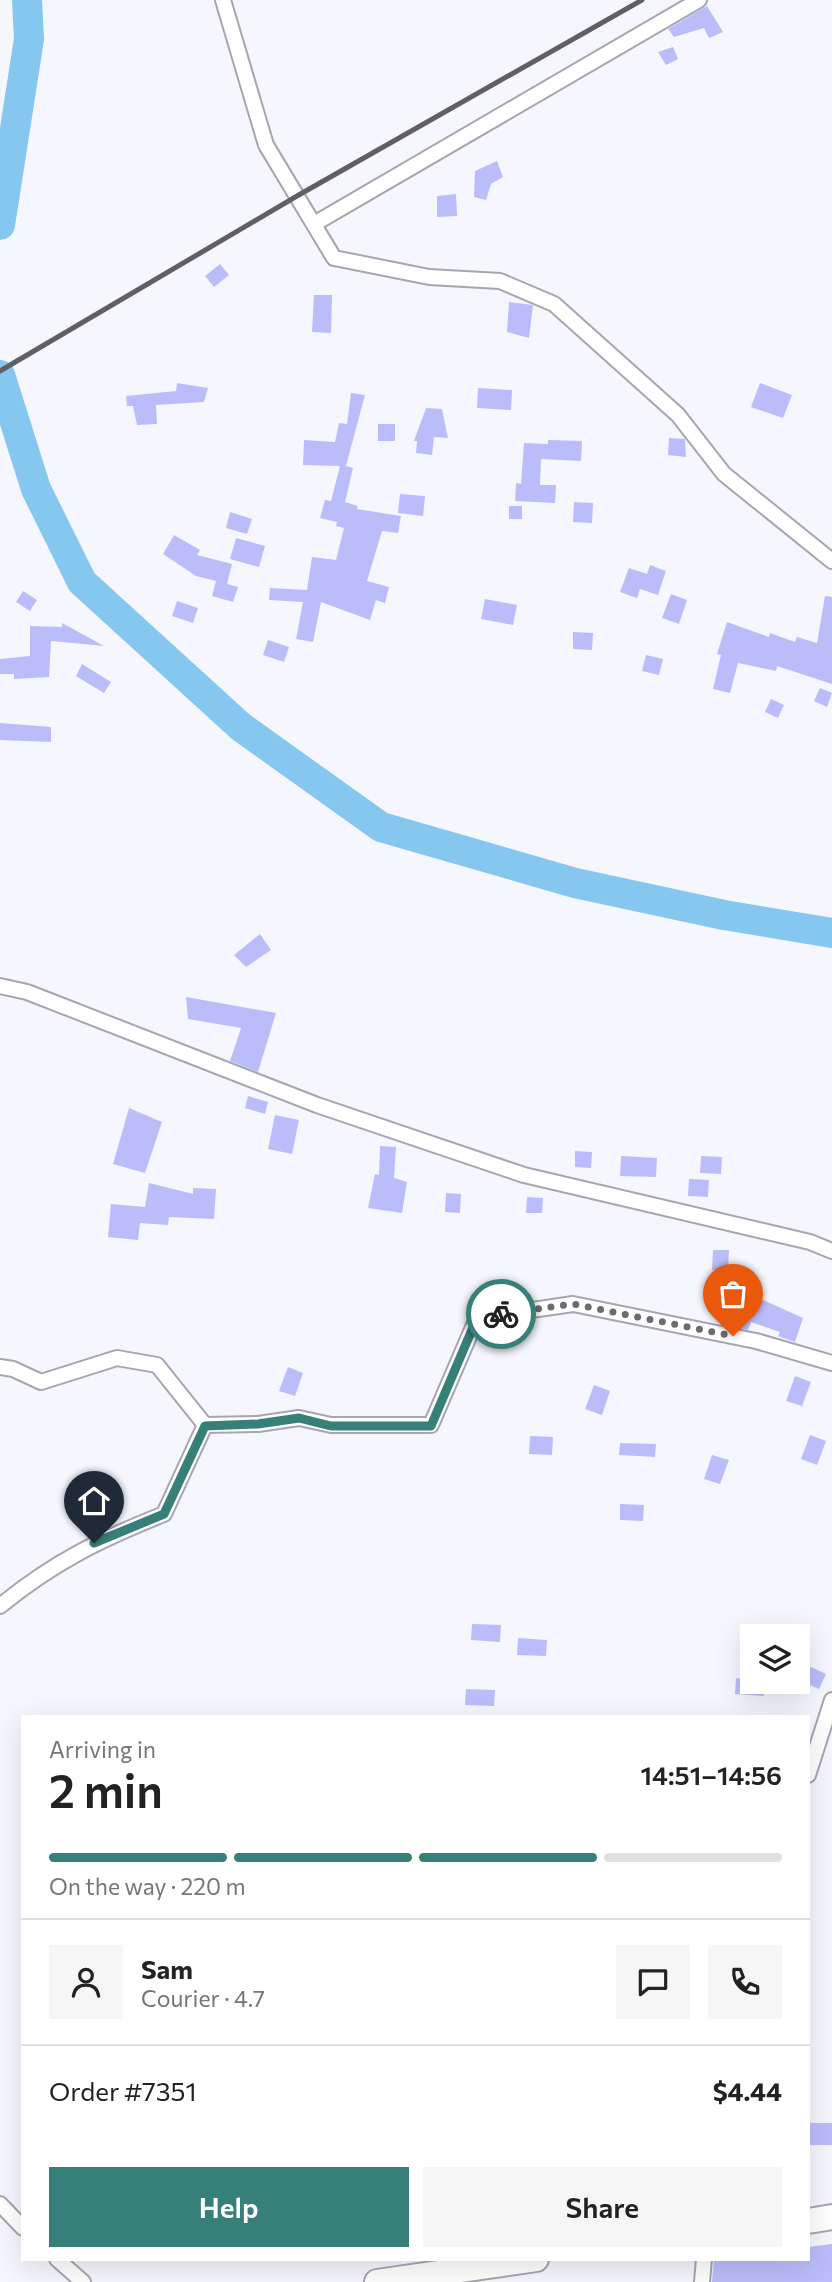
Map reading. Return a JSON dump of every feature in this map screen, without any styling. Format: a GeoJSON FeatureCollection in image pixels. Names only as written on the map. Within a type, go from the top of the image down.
{"type":"FeatureCollection","features":[{"type":"Feature","properties":{"kind":"highway"},"geometry":{"type":"LineString","coordinates":[[810,2221],[832,2217]]}},
{"type":"Feature","properties":{"kind":"highway"},"geometry":{"type":"LineString","coordinates":[[377,2282],[522,2261]]}},
{"type":"Feature","properties":{"kind":"street"},"geometry":{"type":"LineString","coordinates":[[223,0],[266,145],[334,258],[429,277],[500,281],[554,304],[678,415],[724,474],[832,561]]}},
{"type":"Feature","properties":{"kind":"street"},"geometry":{"type":"LineString","coordinates":[[314,224],[699,0]]}},
{"type":"Feature","properties":{"kind":"street"},"geometry":{"type":"LineString","coordinates":[[0,986],[27,992],[317,1105],[524,1175],[810,1242],[832,1251]]}},
{"type":"Feature","properties":{"kind":"street"},"geometry":{"type":"LineString","coordinates":[[205,1426],[258,1424],[299,1418],[331,1426],[431,1426],[477,1318],[573,1304],[756,1341],[832,1363]]}},
{"type":"Feature","properties":{"kind":"street"},"geometry":{"type":"LineString","coordinates":[[0,1367],[13,1369],[41,1382],[117,1358],[157,1364],[205,1426]]}},
{"type":"Feature","properties":{"kind":"street"},"geometry":{"type":"LineString","coordinates":[[0,1606],[41,1573],[94,1543],[164,1514],[205,1426]]}},
{"type":"Feature","properties":{"kind":"street"},"geometry":{"type":"LineString","coordinates":[[810,1769],[832,1700]]}},
{"type":"Feature","properties":{"kind":"street"},"geometry":{"type":"LineString","coordinates":[[0,2204],[21,2226]]}},
{"type":"Feature","properties":{"kind":"street"},"geometry":{"type":"LineString","coordinates":[[59,2261],[83,2282]]}},
{"type":"Feature","properties":{"kind":"street"},"geometry":{"type":"LineString","coordinates":[[702,2282],[704,2261]]}},
{"type":"Feature","properties":{"kind":"building"},"geometry":{"type":"Polygon","coordinates":[[[707,6],[723,32],[709,38],[704,28],[674,37],[668,29],[707,6]]]}},
{"type":"Feature","properties":{"kind":"building"},"geometry":{"type":"Polygon","coordinates":[[[673,47],[678,59],[666,65],[658,52],[673,47]]]}},
{"type":"Feature","properties":{"kind":"building"},"geometry":{"type":"Polygon","coordinates":[[[497,161],[503,177],[491,184],[486,200],[474,197],[475,171],[497,161]]]}},
{"type":"Feature","properties":{"kind":"building"},"geometry":{"type":"Polygon","coordinates":[[[456,194],[457,216],[437,217],[437,196],[456,194]]]}},
{"type":"Feature","properties":{"kind":"building"},"geometry":{"type":"Polygon","coordinates":[[[220,264],[229,275],[214,287],[205,276],[220,264]]]}},
{"type":"Feature","properties":{"kind":"building"},"geometry":{"type":"Polygon","coordinates":[[[314,295],[332,295],[331,333],[312,332],[314,295]]]}},
{"type":"Feature","properties":{"kind":"building"},"geometry":{"type":"Polygon","coordinates":[[[509,302],[533,305],[529,338],[507,332],[509,302]]]}},
{"type":"Feature","properties":{"kind":"building"},"geometry":{"type":"Polygon","coordinates":[[[177,383],[208,388],[204,402],[156,405],[157,424],[137,425],[133,406],[127,406],[126,396],[176,391],[177,383]]]}},
{"type":"Feature","properties":{"kind":"building"},"geometry":{"type":"Polygon","coordinates":[[[760,383],[792,395],[783,418],[751,407],[760,383]]]}},
{"type":"Feature","properties":{"kind":"building"},"geometry":{"type":"Polygon","coordinates":[[[478,388],[512,390],[511,410],[477,408],[478,388]]]}},
{"type":"Feature","properties":{"kind":"building"},"geometry":{"type":"Polygon","coordinates":[[[351,393],[365,395],[346,466],[353,468],[345,502],[358,506],[357,509],[401,516],[398,533],[382,531],[367,581],[389,587],[385,603],[376,600],[370,620],[321,602],[313,642],[296,639],[303,602],[269,600],[270,588],[307,590],[312,557],[336,560],[344,528],[336,526],[337,522],[320,518],[325,500],[331,501],[340,466],[303,465],[304,440],[335,442],[339,423],[347,424],[351,393]]]}},
{"type":"Feature","properties":{"kind":"building"},"geometry":{"type":"Polygon","coordinates":[[[426,408],[442,409],[448,438],[434,437],[432,455],[416,453],[417,441],[414,441],[426,408]]]}},
{"type":"Feature","properties":{"kind":"building"},"geometry":{"type":"Polygon","coordinates":[[[378,424],[395,424],[395,441],[378,441],[378,424]]]}},
{"type":"Feature","properties":{"kind":"building"},"geometry":{"type":"Polygon","coordinates":[[[669,438],[685,439],[686,457],[668,455],[669,438]]]}},
{"type":"Feature","properties":{"kind":"building"},"geometry":{"type":"Polygon","coordinates":[[[548,440],[582,441],[581,461],[541,459],[540,485],[556,485],[555,503],[515,501],[516,483],[521,484],[524,443],[548,444],[548,440]]]}},
{"type":"Feature","properties":{"kind":"building"},"geometry":{"type":"Polygon","coordinates":[[[400,494],[425,496],[423,516],[398,513],[400,494]]]}},
{"type":"Feature","properties":{"kind":"building"},"geometry":{"type":"Polygon","coordinates":[[[574,502],[593,503],[592,523],[573,522],[574,502]]]}},
{"type":"Feature","properties":{"kind":"building"},"geometry":{"type":"Polygon","coordinates":[[[509,506],[522,506],[522,519],[509,519],[509,506]]]}},
{"type":"Feature","properties":{"kind":"building"},"geometry":{"type":"Polygon","coordinates":[[[230,512],[252,519],[247,534],[226,528],[230,512]]]}},
{"type":"Feature","properties":{"kind":"building"},"geometry":{"type":"Polygon","coordinates":[[[174,535],[200,550],[197,555],[232,564],[227,584],[238,587],[233,602],[212,596],[216,581],[196,576],[163,554],[174,535]]]}},
{"type":"Feature","properties":{"kind":"building"},"geometry":{"type":"Polygon","coordinates":[[[236,538],[265,546],[259,567],[230,559],[236,538]]]}},
{"type":"Feature","properties":{"kind":"building"},"geometry":{"type":"Polygon","coordinates":[[[650,565],[666,571],[658,595],[640,589],[637,598],[620,592],[629,568],[647,574],[650,565]]]}},
{"type":"Feature","properties":{"kind":"building"},"geometry":{"type":"Polygon","coordinates":[[[23,591],[37,600],[30,611],[16,602],[23,591]]]}},
{"type":"Feature","properties":{"kind":"building"},"geometry":{"type":"Polygon","coordinates":[[[671,594],[687,600],[679,624],[662,618],[671,594]]]}},
{"type":"Feature","properties":{"kind":"building"},"geometry":{"type":"Polygon","coordinates":[[[825,596],[832,597],[832,684],[777,666],[776,671],[738,663],[730,693],[713,689],[721,655],[717,654],[727,622],[769,637],[770,633],[795,642],[797,637],[817,643],[825,596]]]}},
{"type":"Feature","properties":{"kind":"building"},"geometry":{"type":"Polygon","coordinates":[[[485,599],[517,605],[513,625],[481,619],[485,599]]]}},
{"type":"Feature","properties":{"kind":"building"},"geometry":{"type":"Polygon","coordinates":[[[177,601],[198,608],[193,623],[172,616],[177,601]]]}},
{"type":"Feature","properties":{"kind":"building"},"geometry":{"type":"Polygon","coordinates":[[[62,623],[104,646],[51,641],[49,677],[14,679],[14,674],[0,674],[0,659],[30,656],[30,626],[62,627],[62,623]]]}},
{"type":"Feature","properties":{"kind":"building"},"geometry":{"type":"Polygon","coordinates":[[[573,632],[593,633],[592,650],[573,649],[573,632]]]}},
{"type":"Feature","properties":{"kind":"building"},"geometry":{"type":"Polygon","coordinates":[[[268,640],[289,647],[284,662],[263,655],[268,640]]]}},
{"type":"Feature","properties":{"kind":"building"},"geometry":{"type":"Polygon","coordinates":[[[646,655],[663,659],[659,675],[642,671],[646,655]]]}},
{"type":"Feature","properties":{"kind":"building"},"geometry":{"type":"Polygon","coordinates":[[[82,664],[111,682],[104,693],[76,676],[82,664]]]}},
{"type":"Feature","properties":{"kind":"building"},"geometry":{"type":"Polygon","coordinates":[[[820,688],[832,693],[827,707],[814,701],[820,688]]]}},
{"type":"Feature","properties":{"kind":"building"},"geometry":{"type":"Polygon","coordinates":[[[771,699],[784,705],[778,718],[765,712],[771,699]]]}},
{"type":"Feature","properties":{"kind":"building"},"geometry":{"type":"Polygon","coordinates":[[[0,723],[51,727],[51,742],[0,740],[0,723]]]}},
{"type":"Feature","properties":{"kind":"building"},"geometry":{"type":"Polygon","coordinates":[[[260,934],[271,950],[246,967],[234,955],[260,934]]]}},
{"type":"Feature","properties":{"kind":"building"},"geometry":{"type":"Polygon","coordinates":[[[186,997],[276,1013],[258,1072],[230,1061],[241,1028],[188,1019],[186,997]]]}},
{"type":"Feature","properties":{"kind":"building"},"geometry":{"type":"Polygon","coordinates":[[[248,1096],[268,1102],[265,1114],[245,1108],[248,1096]]]}},
{"type":"Feature","properties":{"kind":"building"},"geometry":{"type":"Polygon","coordinates":[[[129,1108],[162,1122],[145,1173],[113,1164],[129,1108]]]}},
{"type":"Feature","properties":{"kind":"building"},"geometry":{"type":"Polygon","coordinates":[[[275,1115],[299,1120],[292,1154],[268,1149],[275,1115]]]}},
{"type":"Feature","properties":{"kind":"building"},"geometry":{"type":"Polygon","coordinates":[[[380,1146],[396,1147],[394,1178],[407,1182],[402,1213],[368,1208],[375,1174],[379,1175],[380,1146]]]}},
{"type":"Feature","properties":{"kind":"building"},"geometry":{"type":"Polygon","coordinates":[[[575,1151],[592,1152],[591,1168],[575,1167],[575,1151]]]}},
{"type":"Feature","properties":{"kind":"building"},"geometry":{"type":"Polygon","coordinates":[[[621,1156],[657,1158],[656,1177],[620,1176],[621,1156]]]}},
{"type":"Feature","properties":{"kind":"building"},"geometry":{"type":"Polygon","coordinates":[[[701,1156],[722,1157],[721,1174],[700,1173],[701,1156]]]}},
{"type":"Feature","properties":{"kind":"building"},"geometry":{"type":"Polygon","coordinates":[[[689,1179],[709,1180],[708,1197],[688,1196],[689,1179]]]}},
{"type":"Feature","properties":{"kind":"building"},"geometry":{"type":"Polygon","coordinates":[[[149,1183],[193,1194],[193,1188],[216,1189],[214,1219],[169,1217],[168,1225],[140,1223],[138,1240],[108,1237],[111,1204],[145,1207],[149,1183]]]}},
{"type":"Feature","properties":{"kind":"building"},"geometry":{"type":"Polygon","coordinates":[[[446,1193],[461,1194],[460,1213],[445,1212],[446,1193]]]}},
{"type":"Feature","properties":{"kind":"building"},"geometry":{"type":"Polygon","coordinates":[[[527,1197],[543,1198],[542,1213],[526,1213],[527,1197]]]}},
{"type":"Feature","properties":{"kind":"building"},"geometry":{"type":"Polygon","coordinates":[[[713,1250],[729,1250],[728,1271],[712,1270],[713,1250]]]}},
{"type":"Feature","properties":{"kind":"building"},"geometry":{"type":"Polygon","coordinates":[[[723,1280],[753,1281],[752,1295],[803,1318],[795,1342],[778,1336],[780,1332],[751,1322],[748,1330],[731,1326],[741,1299],[722,1298],[723,1280]]]}},
{"type":"Feature","properties":{"kind":"building"},"geometry":{"type":"Polygon","coordinates":[[[288,1367],[303,1373],[295,1396],[279,1391],[288,1367]]]}},
{"type":"Feature","properties":{"kind":"building"},"geometry":{"type":"Polygon","coordinates":[[[795,1376],[811,1382],[802,1406],[786,1401],[795,1376]]]}},
{"type":"Feature","properties":{"kind":"building"},"geometry":{"type":"Polygon","coordinates":[[[594,1385],[610,1391],[602,1415],[585,1409],[594,1385]]]}},
{"type":"Feature","properties":{"kind":"building"},"geometry":{"type":"Polygon","coordinates":[[[810,1435],[826,1441],[817,1465],[801,1459],[810,1435]]]}},
{"type":"Feature","properties":{"kind":"building"},"geometry":{"type":"Polygon","coordinates":[[[530,1436],[553,1437],[552,1455],[529,1454],[530,1436]]]}},
{"type":"Feature","properties":{"kind":"building"},"geometry":{"type":"Polygon","coordinates":[[[620,1443],[656,1444],[655,1457],[619,1455],[620,1443]]]}},
{"type":"Feature","properties":{"kind":"building"},"geometry":{"type":"Polygon","coordinates":[[[712,1455],[729,1460],[720,1484],[704,1479],[712,1455]]]}},
{"type":"Feature","properties":{"kind":"building"},"geometry":{"type":"Polygon","coordinates":[[[620,1504],[644,1505],[643,1521],[620,1520],[620,1504]]]}},
{"type":"Feature","properties":{"kind":"building"},"geometry":{"type":"Polygon","coordinates":[[[472,1624],[501,1625],[500,1642],[471,1640],[472,1624]]]}},
{"type":"Feature","properties":{"kind":"building"},"geometry":{"type":"Polygon","coordinates":[[[518,1638],[547,1640],[546,1656],[517,1655],[518,1638]]]}},
{"type":"Feature","properties":{"kind":"building"},"geometry":{"type":"Polygon","coordinates":[[[810,1667],[826,1674],[819,1689],[810,1685],[810,1667]]]}},
{"type":"Feature","properties":{"kind":"building"},"geometry":{"type":"Polygon","coordinates":[[[736,1678],[740,1679],[740,1694],[764,1694],[764,1696],[735,1694],[736,1678]]]}},
{"type":"Feature","properties":{"kind":"building"},"geometry":{"type":"Polygon","coordinates":[[[466,1689],[495,1690],[494,1706],[465,1705],[466,1689]]]}},
{"type":"Feature","properties":{"kind":"building"},"geometry":{"type":"Polygon","coordinates":[[[810,2123],[832,2123],[832,2145],[810,2145],[810,2123]]]}},
{"type":"Feature","properties":{"kind":"building"},"geometry":{"type":"Polygon","coordinates":[[[832,2244],[832,2282],[712,2282],[714,2261],[810,2261],[810,2247],[832,2244]]]}},
{"type":"Feature","properties":{"kind":"waterway"},"geometry":{"type":"LineString","coordinates":[[0,225],[29,39],[27,0]]}},
{"type":"Feature","properties":{"kind":"waterway"},"geometry":{"type":"LineString","coordinates":[[0,375],[36,489],[82,582],[241,727],[381,827],[575,883],[724,915],[832,933]]}},
{"type":"Feature","properties":{"kind":"railway"},"geometry":{"type":"LineString","coordinates":[[0,371],[297,196],[642,0]]}},
{"type":"Feature","properties":{"kind":"way so far"},"geometry":{"type":"LineString","coordinates":[[501,1314],[573,1304],[733,1336]]}},
{"type":"Feature","properties":{"kind":"route"},"geometry":{"type":"LineString","coordinates":[[94,1543],[164,1514],[205,1426],[258,1424],[299,1418],[331,1426],[431,1426],[477,1318],[501,1314]]}}]}
